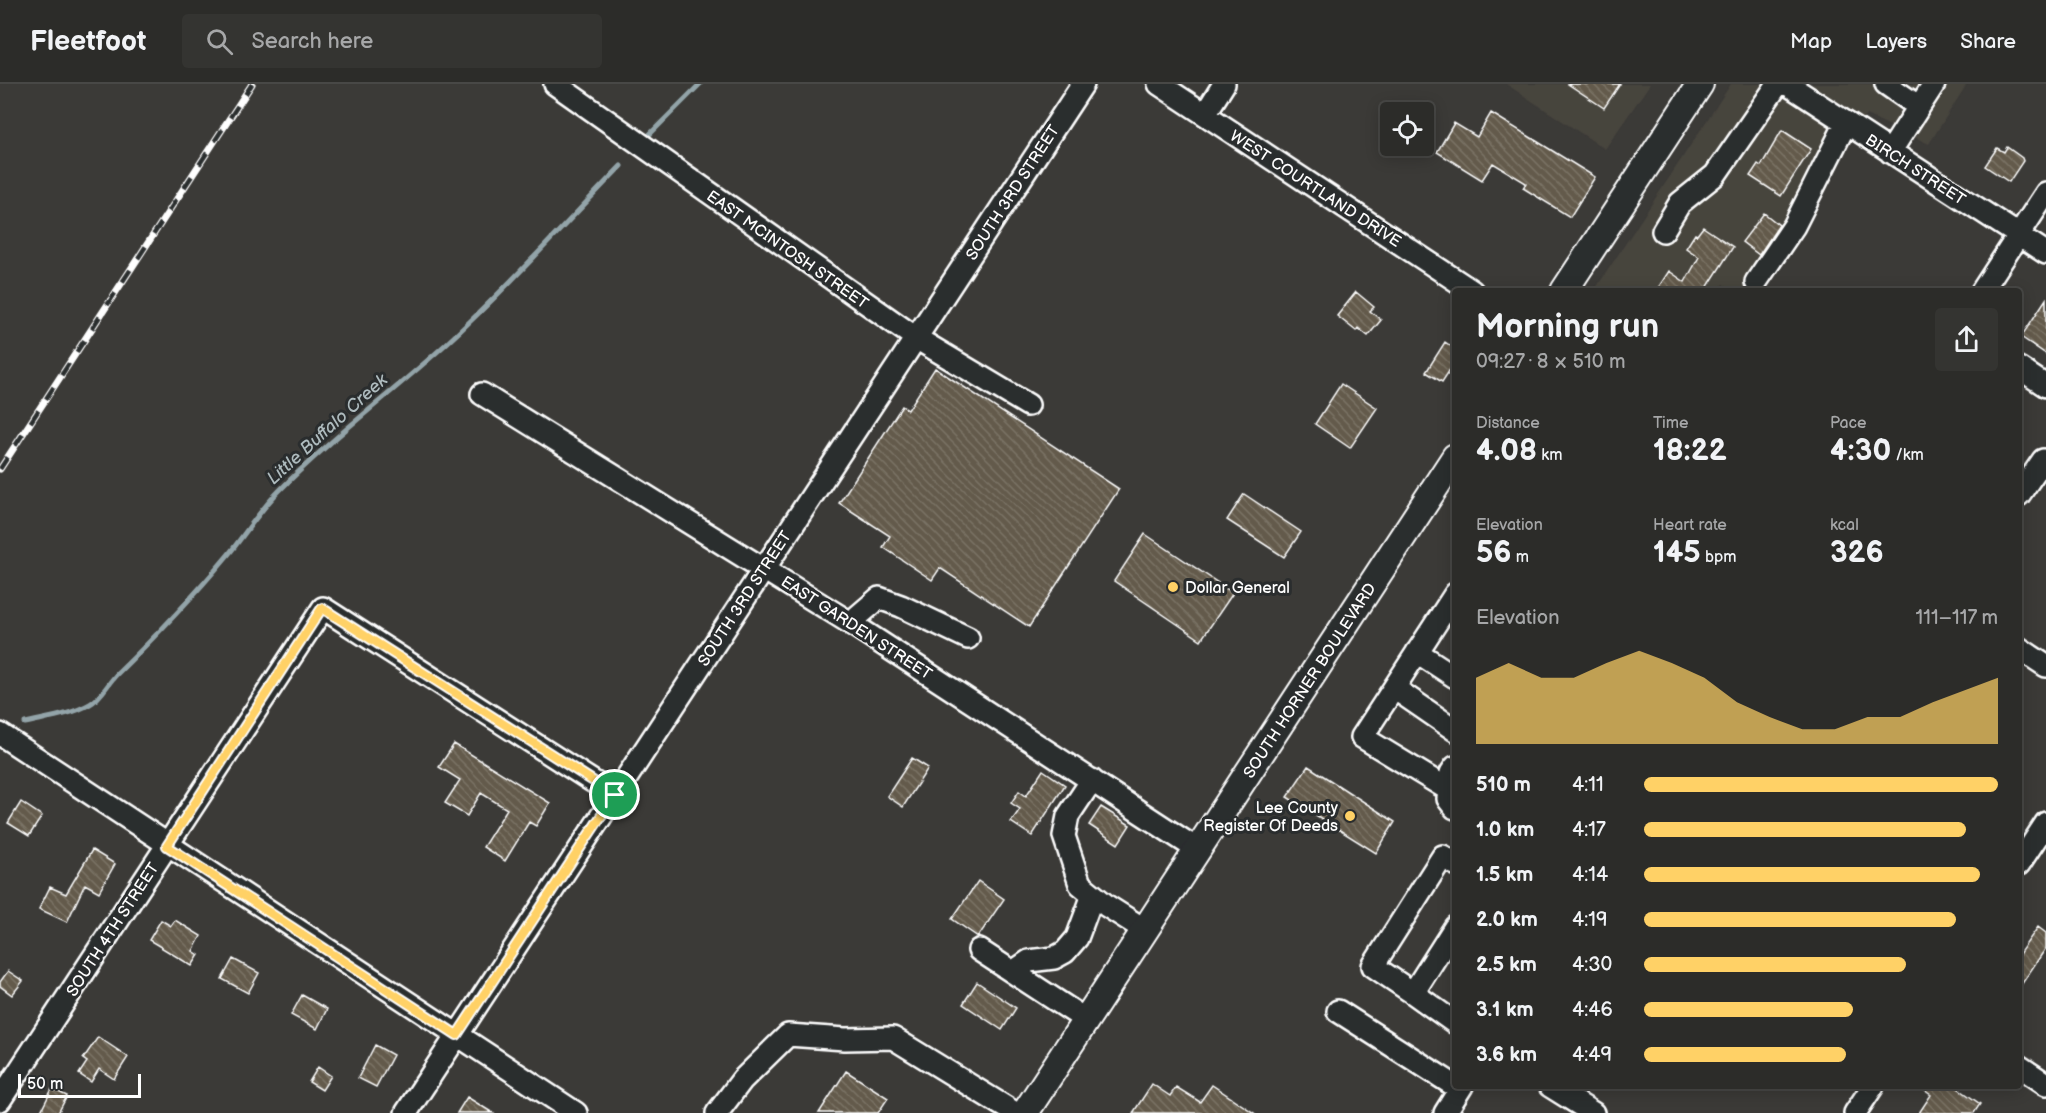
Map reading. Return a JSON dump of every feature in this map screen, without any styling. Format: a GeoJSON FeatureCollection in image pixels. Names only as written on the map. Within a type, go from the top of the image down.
{"type":"FeatureCollection","features":[{"type":"Feature","properties":{"kind":"main road"},"geometry":{"type":"LineString","coordinates":[[1566,288],[1700,84]]}},
{"type":"Feature","properties":{"kind":"main road","name":"SOUTH HORNER BOULEVARD"},"geometry":{"type":"LineString","coordinates":[[1025,1113],[1452,462]]}},
{"type":"Feature","properties":{"kind":"street","name":"EAST MCINTOSH STREET"},"geometry":{"type":"LineString","coordinates":[[555,84],[916,338],[1028,405]]}},
{"type":"Feature","properties":{"kind":"street","name":"SOUTH 3RD STREET"},"geometry":{"type":"LineString","coordinates":[[406,1113],[1083,84]]}},
{"type":"Feature","properties":{"kind":"street","name":"WEST COURTLAND DRIVE"},"geometry":{"type":"LineString","coordinates":[[1159,84],[1467,288]]}},
{"type":"Feature","properties":{"kind":"street"},"geometry":{"type":"LineString","coordinates":[[1205,114],[1224,84]]}},
{"type":"Feature","properties":{"kind":"street"},"geometry":{"type":"LineString","coordinates":[[1663,231],[1680,203],[1715,175],[1778,84]]}},
{"type":"Feature","properties":{"kind":"street","name":"BIRCH STREET"},"geometry":{"type":"LineString","coordinates":[[1786,84],[2046,253]]}},
{"type":"Feature","properties":{"kind":"street"},"geometry":{"type":"LineString","coordinates":[[1886,84],[1919,107]]}},
{"type":"Feature","properties":{"kind":"street"},"geometry":{"type":"LineString","coordinates":[[1890,152],[1934,84]]}},
{"type":"Feature","properties":{"kind":"street"},"geometry":{"type":"LineString","coordinates":[[1756,282],[1794,226],[1846,123]]}},
{"type":"Feature","properties":{"kind":"street"},"geometry":{"type":"LineString","coordinates":[[1984,288],[2046,193]]}},
{"type":"Feature","properties":{"kind":"street"},"geometry":{"type":"LineString","coordinates":[[2022,370],[2046,386]]}},
{"type":"Feature","properties":{"kind":"street","name":"EAST GARDEN STREET"},"geometry":{"type":"LineString","coordinates":[[482,394],[852,624],[1198,850]]}},
{"type":"Feature","properties":{"kind":"street"},"geometry":{"type":"LineString","coordinates":[[2022,491],[2043,460]]}},
{"type":"Feature","properties":{"kind":"street"},"geometry":{"type":"LineString","coordinates":[[852,624],[879,598],[901,606],[968,639]]}},
{"type":"Feature","properties":{"kind":"street","name":"SOUTH 4TH STREET"},"geometry":{"type":"LineString","coordinates":[[0,1100],[322,608],[615,795]]}},
{"type":"Feature","properties":{"kind":"street"},"geometry":{"type":"LineString","coordinates":[[1449,616],[1417,652],[1362,737],[1452,799]]}},
{"type":"Feature","properties":{"kind":"street"},"geometry":{"type":"LineString","coordinates":[[2022,650],[2046,666]]}},
{"type":"Feature","properties":{"kind":"street"},"geometry":{"type":"LineString","coordinates":[[1417,652],[1452,675]]}},
{"type":"Feature","properties":{"kind":"street"},"geometry":{"type":"LineString","coordinates":[[1394,688],[1452,728]]}},
{"type":"Feature","properties":{"kind":"street"},"geometry":{"type":"LineString","coordinates":[[0,734],[576,1113]]}},
{"type":"Feature","properties":{"kind":"street"},"geometry":{"type":"LineString","coordinates":[[1452,772],[1452,799]]}},
{"type":"Feature","properties":{"kind":"street"},"geometry":{"type":"LineString","coordinates":[[1092,780],[1068,816],[1064,836],[1080,884],[1107,906],[1145,930]]}},
{"type":"Feature","properties":{"kind":"street"},"geometry":{"type":"LineString","coordinates":[[2022,859],[2046,823]]}},
{"type":"Feature","properties":{"kind":"street"},"geometry":{"type":"LineString","coordinates":[[1452,862],[1443,856],[1373,966],[1413,993],[1452,1014]]}},
{"type":"Feature","properties":{"kind":"street"},"geometry":{"type":"LineString","coordinates":[[1013,972],[1029,961],[1054,958],[1065,952],[1077,938],[1093,895]]}},
{"type":"Feature","properties":{"kind":"street"},"geometry":{"type":"LineString","coordinates":[[1413,993],[1452,932]]}},
{"type":"Feature","properties":{"kind":"street"},"geometry":{"type":"LineString","coordinates":[[979,950],[1086,1020]]}},
{"type":"Feature","properties":{"kind":"street"},"geometry":{"type":"LineString","coordinates":[[1338,1011],[1452,1083]]}},
{"type":"Feature","properties":{"kind":"street"},"geometry":{"type":"LineString","coordinates":[[717,1113],[742,1080],[788,1035],[845,1039],[892,1038],[1015,1113]]}},
{"type":"Feature","properties":{"kind":"street"},"geometry":{"type":"LineString","coordinates":[[2022,1068],[2046,1084]]}},
{"type":"Feature","properties":{"kind":"street"},"geometry":{"type":"LineString","coordinates":[[1445,1113],[1457,1089]]}},
{"type":"Feature","properties":{"kind":"street"},"geometry":{"type":"LineString","coordinates":[[1555,1089],[1593,1113]]}},
{"type":"Feature","properties":{"kind":"street"},"geometry":{"type":"LineString","coordinates":[[1855,1113],[1871,1089]]}},
{"type":"Feature","properties":{"kind":"shaded area"},"geometry":{"type":"Polygon","coordinates":[[[1506,84],[1650,84],[1605,149],[1506,84]]]}},
{"type":"Feature","properties":{"kind":"shaded area"},"geometry":{"type":"Polygon","coordinates":[[[1731,84],[1967,84],[1929,144],[1867,115],[1752,288],[1729,288],[1723,284],[1721,288],[1596,288],[1731,84]]]}},
{"type":"Feature","properties":{"kind":"building"},"geometry":{"type":"Polygon","coordinates":[[[1568,84],[1620,84],[1604,108],[1568,84]]]}},
{"type":"Feature","properties":{"kind":"building"},"geometry":{"type":"Polygon","coordinates":[[[1491,113],[1595,177],[1570,217],[1523,188],[1526,183],[1493,163],[1482,180],[1437,152],[1454,123],[1477,137],[1491,113]]]}},
{"type":"Feature","properties":{"kind":"building"},"geometry":{"type":"Polygon","coordinates":[[[1782,130],[1811,149],[1781,196],[1750,176],[1758,164],[1761,166],[1782,130]]]}},
{"type":"Feature","properties":{"kind":"building"},"geometry":{"type":"Polygon","coordinates":[[[2007,147],[2023,161],[2009,182],[1985,166],[1997,148],[2004,152],[2007,147]]]}},
{"type":"Feature","properties":{"kind":"building"},"geometry":{"type":"Polygon","coordinates":[[[1764,213],[1779,225],[1759,255],[1742,242],[1764,213]]]}},
{"type":"Feature","properties":{"kind":"building"},"geometry":{"type":"Polygon","coordinates":[[[1703,227],[1733,247],[1707,288],[1658,288],[1669,271],[1685,282],[1699,257],[1686,248],[1695,234],[1697,235],[1703,227]]]}},
{"type":"Feature","properties":{"kind":"building"},"geometry":{"type":"Polygon","coordinates":[[[1356,292],[1374,307],[1370,311],[1381,320],[1368,336],[1358,328],[1356,331],[1337,316],[1356,292]]]}},
{"type":"Feature","properties":{"kind":"building"},"geometry":{"type":"Polygon","coordinates":[[[2046,299],[2046,354],[2022,335],[2046,299]]]}},
{"type":"Feature","properties":{"kind":"building"},"geometry":{"type":"Polygon","coordinates":[[[1445,342],[1452,347],[1452,367],[1442,382],[1426,372],[1445,342]]]}},
{"type":"Feature","properties":{"kind":"building"},"geometry":{"type":"Polygon","coordinates":[[[935,368],[1119,489],[1029,627],[940,568],[932,580],[883,547],[890,536],[839,503],[902,406],[908,410],[935,368]]]}},
{"type":"Feature","properties":{"kind":"building"},"geometry":{"type":"Polygon","coordinates":[[[1341,384],[1377,408],[1350,448],[1315,424],[1341,384]]]}},
{"type":"Feature","properties":{"kind":"building"},"geometry":{"type":"Polygon","coordinates":[[[1244,494],[1301,532],[1284,557],[1227,520],[1244,494]]]}},
{"type":"Feature","properties":{"kind":"building","name":"Dollar General"},"geometry":{"type":"Polygon","coordinates":[[[1145,534],[1233,593],[1201,640],[1114,581],[1145,534]]]}},
{"type":"Feature","properties":{"kind":"building"},"geometry":{"type":"Polygon","coordinates":[[[454,744],[550,803],[536,826],[529,822],[505,861],[483,847],[507,809],[481,793],[467,816],[445,803],[460,780],[439,767],[454,744]]]}},
{"type":"Feature","properties":{"kind":"building"},"geometry":{"type":"Polygon","coordinates":[[[912,758],[928,768],[903,807],[887,796],[912,758]]]}},
{"type":"Feature","properties":{"kind":"building","name":"Lee County Register Of Deeds"},"geometry":{"type":"Polygon","coordinates":[[[1308,766],[1395,822],[1376,853],[1287,797],[1308,766]]]}},
{"type":"Feature","properties":{"kind":"building"},"geometry":{"type":"Polygon","coordinates":[[[1043,770],[1065,785],[1032,836],[1011,822],[1020,809],[1011,803],[1019,791],[1026,796],[1043,770]]]}},
{"type":"Feature","properties":{"kind":"building"},"geometry":{"type":"Polygon","coordinates":[[[21,802],[42,816],[29,836],[8,823],[21,802]]]}},
{"type":"Feature","properties":{"kind":"building"},"geometry":{"type":"Polygon","coordinates":[[[1101,807],[1130,825],[1118,844],[1089,825],[1101,807]]]}},
{"type":"Feature","properties":{"kind":"building"},"geometry":{"type":"Polygon","coordinates":[[[92,850],[115,864],[99,892],[85,884],[67,922],[39,909],[50,887],[66,894],[92,850]]]}},
{"type":"Feature","properties":{"kind":"building"},"geometry":{"type":"Polygon","coordinates":[[[978,881],[1004,899],[978,937],[952,919],[978,881]]]}},
{"type":"Feature","properties":{"kind":"building"},"geometry":{"type":"Polygon","coordinates":[[[161,920],[171,926],[175,920],[201,936],[193,951],[199,955],[192,966],[149,940],[161,920]]]}},
{"type":"Feature","properties":{"kind":"building"},"geometry":{"type":"Polygon","coordinates":[[[2038,927],[2046,933],[2046,948],[2022,984],[2022,950],[2038,927]]]}},
{"type":"Feature","properties":{"kind":"building"},"geometry":{"type":"Polygon","coordinates":[[[233,959],[259,973],[248,993],[222,979],[233,959]]]}},
{"type":"Feature","properties":{"kind":"building"},"geometry":{"type":"Polygon","coordinates":[[[8,971],[23,981],[12,995],[0,986],[0,982],[8,971]]]}},
{"type":"Feature","properties":{"kind":"building"},"geometry":{"type":"Polygon","coordinates":[[[977,982],[1016,1008],[1002,1030],[963,1004],[977,982]]]}},
{"type":"Feature","properties":{"kind":"building"},"geometry":{"type":"Polygon","coordinates":[[[302,995],[327,1009],[317,1029],[291,1015],[302,995]]]}},
{"type":"Feature","properties":{"kind":"building"},"geometry":{"type":"Polygon","coordinates":[[[98,1037],[128,1057],[114,1079],[99,1069],[91,1082],[79,1074],[87,1062],[83,1059],[98,1037]]]}},
{"type":"Feature","properties":{"kind":"building"},"geometry":{"type":"Polygon","coordinates":[[[375,1045],[393,1055],[376,1087],[358,1078],[375,1045]]]}},
{"type":"Feature","properties":{"kind":"building"},"geometry":{"type":"Polygon","coordinates":[[[318,1067],[331,1076],[322,1090],[309,1082],[318,1067]]]}},
{"type":"Feature","properties":{"kind":"building"},"geometry":{"type":"Polygon","coordinates":[[[846,1071],[888,1098],[878,1113],[819,1113],[846,1071]]]}},
{"type":"Feature","properties":{"kind":"building"},"geometry":{"type":"Polygon","coordinates":[[[1152,1084],[1170,1096],[1176,1087],[1200,1102],[1212,1085],[1254,1113],[1133,1113],[1152,1084]]]}},
{"type":"Feature","properties":{"kind":"building"},"geometry":{"type":"Polygon","coordinates":[[[52,1089],[67,1096],[58,1113],[40,1113],[52,1089]]]}},
{"type":"Feature","properties":{"kind":"building"},"geometry":{"type":"Polygon","coordinates":[[[1922,1089],[1959,1089],[1980,1104],[1974,1113],[1919,1113],[1931,1095],[1922,1089]]]}},
{"type":"Feature","properties":{"kind":"building"},"geometry":{"type":"Polygon","coordinates":[[[467,1097],[493,1113],[457,1113],[467,1097]]]}},
{"type":"Feature","properties":{"kind":"waterway","name":"Little Buffalo Creek"},"geometry":{"type":"LineString","coordinates":[[645,139],[700,84]]}},
{"type":"Feature","properties":{"kind":"waterway","name":"Little Buffalo Creek"},"geometry":{"type":"LineString","coordinates":[[25,723],[75,711],[98,698],[117,674],[201,586],[279,491],[319,453],[469,323],[621,166]]}},
{"type":"Feature","properties":{"kind":"railway"},"geometry":{"type":"LineString","coordinates":[[0,469],[252,84]]}},
{"type":"Feature","properties":{"kind":"place","name":"Dollar General"},"geometry":{"type":"Point","coordinates":[1173,587]}},
{"type":"Feature","properties":{"kind":"place","name":"Lee County Register Of Deeds"},"geometry":{"type":"Point","coordinates":[1350,816]}},
{"type":"Feature","properties":{"kind":"route"},"geometry":{"type":"LineString","coordinates":[[322,608],[615,795],[457,1035],[167,846],[322,608]]}}]}
